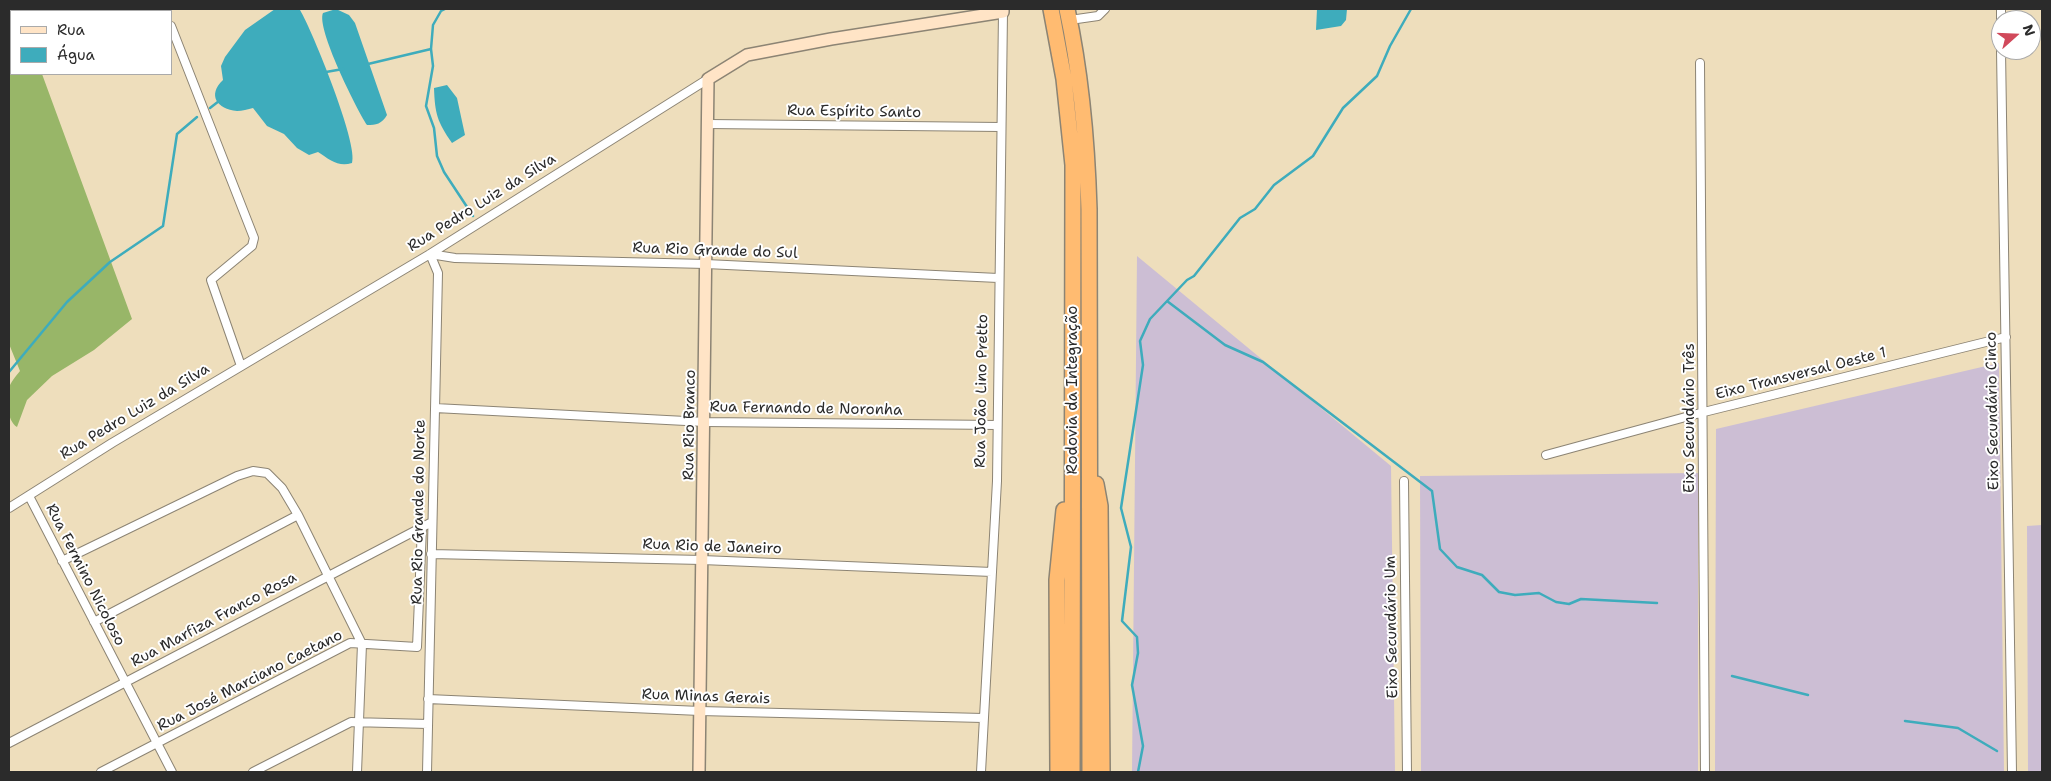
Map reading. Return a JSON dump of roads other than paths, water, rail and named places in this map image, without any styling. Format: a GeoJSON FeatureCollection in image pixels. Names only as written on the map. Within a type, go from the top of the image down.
{"type":"FeatureCollection","features":[{"type":"Feature","properties":{"kind":"highway","name":"Rodovia da Integração"},"geometry":{"type":"LineString","coordinates":[[1051,9],[1064,79],[1073,166],[1072,772]]}},
{"type":"Feature","properties":{"kind":"highway","name":"Rodovia da Integração"},"geometry":{"type":"LineString","coordinates":[[1068,14],[1078,72],[1087,162],[1090,772]]}},
{"type":"Feature","properties":{"kind":"highway"},"geometry":{"type":"LineString","coordinates":[[1089,451],[1100,506],[1102,772]]}},
{"type":"Feature","properties":{"kind":"highway"},"geometry":{"type":"LineString","coordinates":[[1058,772],[1057,580],[1073,452]]}},
{"type":"Feature","properties":{"kind":"street"},"geometry":{"type":"LineString","coordinates":[[1068,14],[1097,12],[1105,9]]}},
{"type":"Feature","properties":{"kind":"street","name":"Rua Pedro Luiz da Silva"},"geometry":{"type":"LineString","coordinates":[[9,508],[112,443],[430,254],[747,55],[1003,10]]}},
{"type":"Feature","properties":{"kind":"street","name":"Rua João Lino Pretto"},"geometry":{"type":"LineString","coordinates":[[981,772],[992,572],[997,425],[1003,10]]}},
{"type":"Feature","properties":{"kind":"street"},"geometry":{"type":"LineString","coordinates":[[172,29],[254,238],[252,246],[211,280],[241,366]]}},
{"type":"Feature","properties":{"kind":"street","name":"Eixo Secundário Cinco"},"geometry":{"type":"LineString","coordinates":[[2002,60],[2012,772]]}},
{"type":"Feature","properties":{"kind":"street","name":"Eixo Secundário Três"},"geometry":{"type":"LineString","coordinates":[[1700,64],[1704,412],[1705,772]]}},
{"type":"Feature","properties":{"kind":"street","name":"Rua Rio Branco"},"geometry":{"type":"LineString","coordinates":[[699,772],[708,79]]}},
{"type":"Feature","properties":{"kind":"street","name":"Rua Espírito Santo"},"geometry":{"type":"LineString","coordinates":[[708,124],[1001,127]]}},
{"type":"Feature","properties":{"kind":"street","name":"Rua Rio Grande do Sul"},"geometry":{"type":"LineString","coordinates":[[430,254],[454,258],[706,264],[998,278]]}},
{"type":"Feature","properties":{"kind":"street","name":"Rua Rio Grande do Norte"},"geometry":{"type":"LineString","coordinates":[[426,772],[438,273],[430,254]]}},
{"type":"Feature","properties":{"kind":"street","name":"Eixo Transversal Oeste 1"},"geometry":{"type":"LineString","coordinates":[[1546,455],[1704,412],[2006,337]]}},
{"type":"Feature","properties":{"kind":"street","name":"Rua Fernando de Noronha"},"geometry":{"type":"LineString","coordinates":[[435,408],[705,422],[997,425]]}},
{"type":"Feature","properties":{"kind":"street"},"geometry":{"type":"LineString","coordinates":[[62,561],[252,471],[267,473],[282,488],[298,515],[362,644],[357,772]]}},
{"type":"Feature","properties":{"kind":"street","name":"Eixo Secundário Um"},"geometry":{"type":"LineString","coordinates":[[1404,481],[1407,772]]}},
{"type":"Feature","properties":{"kind":"street","name":"Rua Fermino Nicoloso"},"geometry":{"type":"LineString","coordinates":[[29,496],[172,772]]}},
{"type":"Feature","properties":{"kind":"street"},"geometry":{"type":"LineString","coordinates":[[94,622],[298,515]]}},
{"type":"Feature","properties":{"kind":"street","name":"Rua Marfiza Franco Rosa"},"geometry":{"type":"LineString","coordinates":[[9,743],[432,522]]}},
{"type":"Feature","properties":{"kind":"street","name":"Rua José Marciano Caetano"},"geometry":{"type":"LineString","coordinates":[[101,772],[350,643],[418,647],[422,527]]}},
{"type":"Feature","properties":{"kind":"street","name":"Rua Rio de Janeiro"},"geometry":{"type":"LineString","coordinates":[[431,554],[702,560],[992,572]]}},
{"type":"Feature","properties":{"kind":"street","name":"Rua Minas Gerais"},"geometry":{"type":"LineString","coordinates":[[428,699],[700,711],[983,718]]}},
{"type":"Feature","properties":{"kind":"street"},"geometry":{"type":"LineString","coordinates":[[253,772],[351,722],[428,724]]}},
{"type":"Feature","properties":{"kind":"water"},"geometry":{"type":"Polygon","coordinates":[[[275,9],[300,10],[306,22],[324,62],[342,112],[349,134],[352,163],[338,163],[318,152],[309,155],[297,148],[284,134],[267,126],[253,108],[239,111],[230,110],[216,100],[216,91],[223,80],[221,66],[225,57],[245,30],[275,9]]]}},
{"type":"Feature","properties":{"kind":"water"},"geometry":{"type":"Polygon","coordinates":[[[336,9],[349,15],[355,23],[387,115],[383,120],[373,125],[367,125],[354,102],[325,34],[322,21],[323,13],[336,9]]]}},
{"type":"Feature","properties":{"kind":"water"},"geometry":{"type":"Polygon","coordinates":[[[1317,9],[1347,9],[1346,20],[1341,26],[1316,30],[1317,9]]]}},
{"type":"Feature","properties":{"kind":"water"},"geometry":{"type":"Polygon","coordinates":[[[447,85],[457,98],[465,135],[452,143],[438,117],[434,97],[434,88],[447,85]]]}},
{"type":"Feature","properties":{"kind":"waterway"},"geometry":{"type":"LineString","coordinates":[[445,9],[441,11],[433,25],[431,49],[433,66],[426,106],[434,128],[437,156],[444,172],[473,216]]}},
{"type":"Feature","properties":{"kind":"waterway"},"geometry":{"type":"LineString","coordinates":[[1138,772],[1143,746],[1132,685],[1138,653],[1137,637],[1122,621],[1131,547],[1121,508],[1143,365],[1140,341],[1150,319],[1187,280],[1194,276],[1240,218],[1255,209],[1274,185],[1313,156],[1343,108],[1377,76],[1390,46],[1411,9]]}},
{"type":"Feature","properties":{"kind":"waterway"},"geometry":{"type":"LineString","coordinates":[[368,64],[431,49]]}},
{"type":"Feature","properties":{"kind":"waterway"},"geometry":{"type":"LineString","coordinates":[[326,72],[343,69]]}},
{"type":"Feature","properties":{"kind":"waterway"},"geometry":{"type":"LineString","coordinates":[[210,108],[219,101]]}},
{"type":"Feature","properties":{"kind":"waterway"},"geometry":{"type":"LineString","coordinates":[[9,372],[67,302],[110,262],[163,226],[177,134],[197,117]]}},
{"type":"Feature","properties":{"kind":"waterway"},"geometry":{"type":"LineString","coordinates":[[1167,301],[1225,345],[1263,362],[1432,491],[1440,549],[1457,567],[1482,575],[1499,592],[1515,595],[1539,593],[1556,602],[1569,604],[1581,599],[1657,603]]}},
{"type":"Feature","properties":{"kind":"waterway"},"geometry":{"type":"LineString","coordinates":[[1732,676],[1808,695]]}},
{"type":"Feature","properties":{"kind":"waterway"},"geometry":{"type":"LineString","coordinates":[[1905,721],[1958,728],[1997,751]]}}]}
